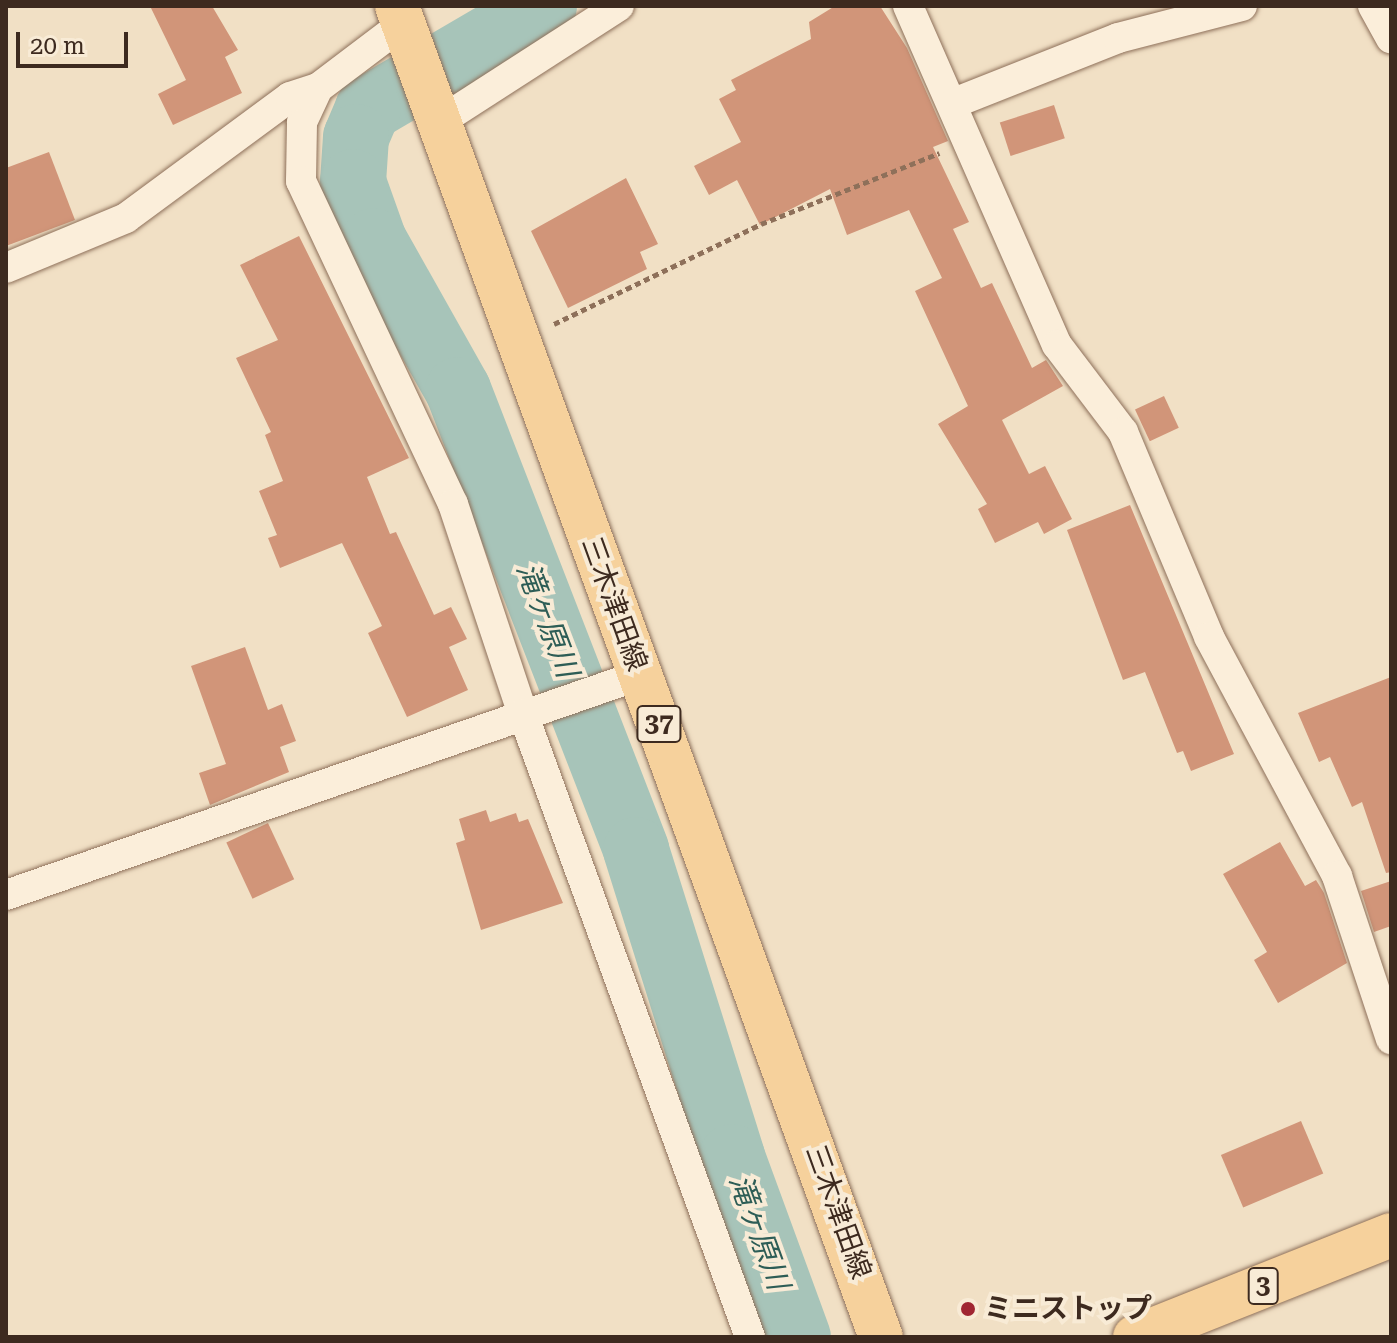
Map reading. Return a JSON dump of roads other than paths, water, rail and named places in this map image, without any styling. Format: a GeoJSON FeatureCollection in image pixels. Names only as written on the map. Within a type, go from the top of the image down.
{"type":"FeatureCollection","features":[{"type":"Feature","properties":{"kind":"main road","name":"三木津田線"},"geometry":{"type":"LineString","coordinates":[[405,26],[517,341],[629,678],[881,1337]]}},
{"type":"Feature","properties":{"kind":"main road","name":"3"},"geometry":{"type":"LineString","coordinates":[[1135,1337],[1391,1235]]}},
{"type":"Feature","properties":{"kind":"street"},"geometry":{"type":"LineString","coordinates":[[438,117],[619,6]]}},
{"type":"Feature","properties":{"kind":"street"},"geometry":{"type":"LineString","coordinates":[[908,6],[971,140],[1057,345],[1123,432],[1209,637],[1337,876],[1391,1039]]}},
{"type":"Feature","properties":{"kind":"street"},"geometry":{"type":"LineString","coordinates":[[954,103],[1118,38],[1242,6]]}},
{"type":"Feature","properties":{"kind":"street"},"geometry":{"type":"LineString","coordinates":[[1373,6],[1391,38]]}},
{"type":"Feature","properties":{"kind":"street"},"geometry":{"type":"LineString","coordinates":[[6,268],[126,218],[290,97],[318,88],[405,26]]}},
{"type":"Feature","properties":{"kind":"street"},"geometry":{"type":"LineString","coordinates":[[318,88],[302,123],[301,181],[453,504],[533,711],[750,1337]]}},
{"type":"Feature","properties":{"kind":"street"},"geometry":{"type":"LineString","coordinates":[[6,895],[629,678]]}},
{"type":"Feature","properties":{"kind":"waterway","name":"滝ヶ原川"},"geometry":{"type":"LineString","coordinates":[[544,6],[368,109],[356,137],[353,182],[374,241],[458,390],[636,850],[732,1157],[798,1337]]}},
{"type":"Feature","properties":{"kind":"place","name":"ミニストップ"},"geometry":{"type":"Point","coordinates":[968,1309]}}]}
